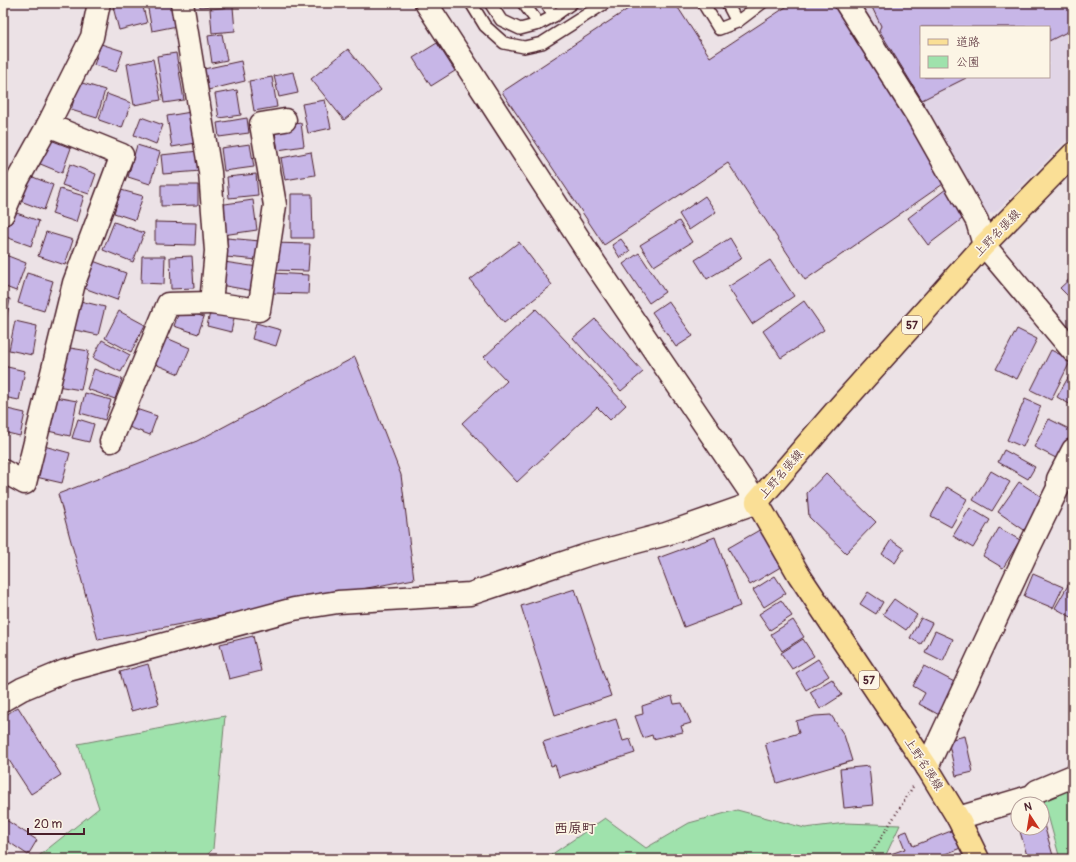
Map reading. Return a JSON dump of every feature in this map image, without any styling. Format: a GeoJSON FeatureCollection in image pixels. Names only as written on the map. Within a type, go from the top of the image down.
{"type":"FeatureCollection","features":[{"type":"Feature","properties":{"kind":"main road","name":"上野名張線"},"geometry":{"type":"LineString","coordinates":[[978,858],[958,818],[927,766],[799,574],[757,502],[840,406],[984,245],[1073,154]]}},
{"type":"Feature","properties":{"kind":"street"},"geometry":{"type":"LineString","coordinates":[[3,214],[17,181],[92,37],[99,3]]}},
{"type":"Feature","properties":{"kind":"street"},"geometry":{"type":"LineString","coordinates":[[182,3],[210,172],[216,251],[211,303]]}},
{"type":"Feature","properties":{"kind":"street"},"geometry":{"type":"LineString","coordinates":[[3,700],[22,688],[65,671],[294,609],[338,602],[470,594],[587,555],[666,534],[757,502],[596,265],[426,3]]}},
{"type":"Feature","properties":{"kind":"street"},"geometry":{"type":"LineString","coordinates":[[846,3],[918,117],[977,221],[984,245],[1073,351]]}},
{"type":"Feature","properties":{"kind":"street"},"geometry":{"type":"LineString","coordinates":[[111,441],[168,304],[211,303],[260,310],[275,205],[261,124],[285,120]]}},
{"type":"Feature","properties":{"kind":"street"},"geometry":{"type":"LineString","coordinates":[[3,470],[25,483],[74,283],[122,155],[48,124]]}},
{"type":"Feature","properties":{"kind":"street"},"geometry":{"type":"LineString","coordinates":[[927,766],[1058,488],[1058,479],[1073,450]]}},
{"type":"Feature","properties":{"kind":"street"},"geometry":{"type":"LineString","coordinates":[[958,818],[1032,796],[1037,791],[1073,776]]}},
{"type":"Feature","properties":{"kind":"lane"},"geometry":{"type":"LineString","coordinates":[[470,3],[485,26],[504,43],[524,47],[542,43],[605,3]]}},
{"type":"Feature","properties":{"kind":"lane"},"geometry":{"type":"LineString","coordinates":[[490,3],[501,20],[520,29],[538,24],[554,16],[572,3]]}},
{"type":"Feature","properties":{"kind":"lane"},"geometry":{"type":"LineString","coordinates":[[523,3],[538,24]]}},
{"type":"Feature","properties":{"kind":"lane"},"geometry":{"type":"LineString","coordinates":[[546,3],[554,16]]}},
{"type":"Feature","properties":{"kind":"lane"},"geometry":{"type":"LineString","coordinates":[[703,3],[719,29],[737,22],[762,3]]}},
{"type":"Feature","properties":{"kind":"lane"},"geometry":{"type":"LineString","coordinates":[[726,3],[737,22]]}},
{"type":"Feature","properties":{"kind":"path"},"geometry":{"type":"LineString","coordinates":[[868,859],[927,766]]}},
{"type":"Feature","properties":{"kind":"shaded area"},"geometry":{"type":"Polygon","coordinates":[[[852,3],[1073,3],[1073,134],[996,212],[983,215],[852,3]]]}},
{"type":"Feature","properties":{"kind":"green space"},"geometry":{"type":"Polygon","coordinates":[[[225,716],[213,849],[203,859],[35,859],[99,808],[78,744],[225,716]]]}},
{"type":"Feature","properties":{"kind":"green space"},"geometry":{"type":"Polygon","coordinates":[[[1073,787],[1073,859],[1060,859],[1050,823],[1050,796],[1046,796],[1073,787]]]}},
{"type":"Feature","properties":{"kind":"green space"},"geometry":{"type":"Polygon","coordinates":[[[737,810],[805,828],[846,823],[900,825],[884,859],[545,859],[605,818],[646,848],[689,823],[737,810]]]}},
{"type":"Feature","properties":{"kind":"building"},"geometry":{"type":"Polygon","coordinates":[[[130,3],[142,3],[147,23],[119,30],[113,7],[130,3]]]}},
{"type":"Feature","properties":{"kind":"building"},"geometry":{"type":"Polygon","coordinates":[[[147,3],[172,3],[177,26],[152,31],[147,3]]]}},
{"type":"Feature","properties":{"kind":"building"},"geometry":{"type":"Polygon","coordinates":[[[199,3],[221,3],[221,6],[200,7],[199,3]]]}},
{"type":"Feature","properties":{"kind":"building"},"geometry":{"type":"Polygon","coordinates":[[[637,3],[675,3],[710,57],[792,3],[838,3],[946,182],[805,280],[728,163],[604,245],[502,92],[637,3]]]}},
{"type":"Feature","properties":{"kind":"building"},"geometry":{"type":"Polygon","coordinates":[[[870,3],[1073,3],[1073,29],[1050,40],[1050,26],[920,26],[920,78],[966,78],[922,100],[879,30],[881,26],[870,3]]]}},
{"type":"Feature","properties":{"kind":"building"},"geometry":{"type":"Polygon","coordinates":[[[233,7],[235,31],[212,33],[210,9],[233,7]]]}},
{"type":"Feature","properties":{"kind":"building"},"geometry":{"type":"Polygon","coordinates":[[[222,34],[227,60],[212,63],[208,36],[222,34]]]}},
{"type":"Feature","properties":{"kind":"building"},"geometry":{"type":"Polygon","coordinates":[[[437,43],[455,71],[431,86],[413,58],[437,43]]]}},
{"type":"Feature","properties":{"kind":"building"},"geometry":{"type":"Polygon","coordinates":[[[101,44],[123,51],[116,72],[94,65],[101,44]]]}},
{"type":"Feature","properties":{"kind":"building"},"geometry":{"type":"Polygon","coordinates":[[[348,49],[381,90],[344,120],[311,79],[348,49]]]}},
{"type":"Feature","properties":{"kind":"building"},"geometry":{"type":"Polygon","coordinates":[[[176,53],[184,100],[164,103],[157,56],[176,53]]]}},
{"type":"Feature","properties":{"kind":"building"},"geometry":{"type":"Polygon","coordinates":[[[153,59],[161,100],[134,105],[127,64],[153,59]]]}},
{"type":"Feature","properties":{"kind":"building"},"geometry":{"type":"Polygon","coordinates":[[[241,61],[245,81],[208,90],[204,69],[241,61]]]}},
{"type":"Feature","properties":{"kind":"building"},"geometry":{"type":"Polygon","coordinates":[[[293,72],[298,93],[279,97],[274,76],[293,72]]]}},
{"type":"Feature","properties":{"kind":"building"},"geometry":{"type":"Polygon","coordinates":[[[272,77],[277,107],[254,111],[249,81],[272,77]]]}},
{"type":"Feature","properties":{"kind":"building"},"geometry":{"type":"Polygon","coordinates":[[[79,82],[105,90],[97,118],[71,110],[79,82]]]}},
{"type":"Feature","properties":{"kind":"building"},"geometry":{"type":"Polygon","coordinates":[[[237,90],[241,115],[219,118],[215,94],[237,90]]]}},
{"type":"Feature","properties":{"kind":"building"},"geometry":{"type":"Polygon","coordinates":[[[107,94],[131,103],[122,128],[99,120],[107,94]]]}},
{"type":"Feature","properties":{"kind":"building"},"geometry":{"type":"Polygon","coordinates":[[[325,100],[331,128],[308,133],[302,104],[325,100]]]}},
{"type":"Feature","properties":{"kind":"building"},"geometry":{"type":"Polygon","coordinates":[[[191,112],[196,143],[172,147],[167,116],[191,112]]]}},
{"type":"Feature","properties":{"kind":"building"},"geometry":{"type":"Polygon","coordinates":[[[141,117],[163,125],[156,144],[134,135],[141,117]]]}},
{"type":"Feature","properties":{"kind":"building"},"geometry":{"type":"Polygon","coordinates":[[[247,118],[249,133],[219,137],[217,123],[247,118]]]}},
{"type":"Feature","properties":{"kind":"building"},"geometry":{"type":"Polygon","coordinates":[[[301,123],[304,146],[278,150],[274,127],[301,123]]]}},
{"type":"Feature","properties":{"kind":"building"},"geometry":{"type":"Polygon","coordinates":[[[48,139],[71,148],[62,173],[38,163],[48,139]]]}},
{"type":"Feature","properties":{"kind":"building"},"geometry":{"type":"Polygon","coordinates":[[[250,144],[254,167],[224,171],[221,148],[250,144]]]}},
{"type":"Feature","properties":{"kind":"building"},"geometry":{"type":"Polygon","coordinates":[[[137,145],[160,152],[150,184],[128,177],[137,145]]]}},
{"type":"Feature","properties":{"kind":"building"},"geometry":{"type":"Polygon","coordinates":[[[199,151],[201,171],[163,174],[161,155],[199,151]]]}},
{"type":"Feature","properties":{"kind":"building"},"geometry":{"type":"Polygon","coordinates":[[[311,152],[315,175],[285,180],[281,158],[311,152]]]}},
{"type":"Feature","properties":{"kind":"building"},"geometry":{"type":"Polygon","coordinates":[[[70,164],[96,174],[89,194],[62,185],[70,164]]]}},
{"type":"Feature","properties":{"kind":"building"},"geometry":{"type":"Polygon","coordinates":[[[256,174],[258,195],[229,198],[227,177],[256,174]]]}},
{"type":"Feature","properties":{"kind":"building"},"geometry":{"type":"Polygon","coordinates":[[[28,175],[53,185],[44,210],[18,200],[28,175]]]}},
{"type":"Feature","properties":{"kind":"building"},"geometry":{"type":"Polygon","coordinates":[[[161,185],[198,185],[198,205],[161,206],[161,185]]]}},
{"type":"Feature","properties":{"kind":"building"},"geometry":{"type":"Polygon","coordinates":[[[60,189],[84,196],[76,222],[52,214],[60,189]]]}},
{"type":"Feature","properties":{"kind":"building"},"geometry":{"type":"Polygon","coordinates":[[[946,189],[966,216],[928,245],[908,218],[946,189]]]}},
{"type":"Feature","properties":{"kind":"building"},"geometry":{"type":"Polygon","coordinates":[[[121,190],[143,196],[135,220],[114,213],[121,190]]]}},
{"type":"Feature","properties":{"kind":"building"},"geometry":{"type":"Polygon","coordinates":[[[291,194],[312,194],[313,238],[291,238],[291,194]]]}},
{"type":"Feature","properties":{"kind":"building"},"geometry":{"type":"Polygon","coordinates":[[[705,196],[716,212],[689,230],[679,214],[705,196]]]}},
{"type":"Feature","properties":{"kind":"building"},"geometry":{"type":"Polygon","coordinates":[[[253,200],[257,230],[223,235],[218,205],[253,200]]]}},
{"type":"Feature","properties":{"kind":"building"},"geometry":{"type":"Polygon","coordinates":[[[11,211],[39,221],[31,246],[3,236],[11,211]]]}},
{"type":"Feature","properties":{"kind":"building"},"geometry":{"type":"Polygon","coordinates":[[[679,221],[692,242],[654,266],[640,245],[679,221]]]}},
{"type":"Feature","properties":{"kind":"building"},"geometry":{"type":"Polygon","coordinates":[[[114,222],[144,233],[133,262],[103,250],[114,222]]]}},
{"type":"Feature","properties":{"kind":"building"},"geometry":{"type":"Polygon","coordinates":[[[155,222],[196,223],[195,245],[155,244],[155,222]]]}},
{"type":"Feature","properties":{"kind":"building"},"geometry":{"type":"Polygon","coordinates":[[[46,232],[73,240],[65,265],[38,256],[46,232]]]}},
{"type":"Feature","properties":{"kind":"building"},"geometry":{"type":"Polygon","coordinates":[[[227,238],[260,241],[258,260],[226,257],[227,238]]]}},
{"type":"Feature","properties":{"kind":"building"},"geometry":{"type":"Polygon","coordinates":[[[730,238],[742,258],[707,279],[695,260],[730,238]]]}},
{"type":"Feature","properties":{"kind":"building"},"geometry":{"type":"Polygon","coordinates":[[[621,239],[630,251],[620,258],[612,245],[621,239]]]}},
{"type":"Feature","properties":{"kind":"building"},"geometry":{"type":"Polygon","coordinates":[[[519,242],[552,285],[504,323],[470,280],[519,242]]]}},
{"type":"Feature","properties":{"kind":"building"},"geometry":{"type":"Polygon","coordinates":[[[272,243],[310,244],[308,271],[271,270],[272,243]]]}},
{"type":"Feature","properties":{"kind":"building"},"geometry":{"type":"Polygon","coordinates":[[[639,253],[665,292],[649,303],[623,264],[639,253]]]}},
{"type":"Feature","properties":{"kind":"building"},"geometry":{"type":"Polygon","coordinates":[[[3,254],[26,263],[16,291],[3,286],[3,254]]]}},
{"type":"Feature","properties":{"kind":"building"},"geometry":{"type":"Polygon","coordinates":[[[142,256],[165,256],[164,284],[141,283],[142,256]]]}},
{"type":"Feature","properties":{"kind":"building"},"geometry":{"type":"Polygon","coordinates":[[[192,256],[194,288],[171,289],[170,257],[192,256]]]}},
{"type":"Feature","properties":{"kind":"building"},"geometry":{"type":"Polygon","coordinates":[[[770,260],[794,296],[752,324],[728,287],[770,260]]]}},
{"type":"Feature","properties":{"kind":"building"},"geometry":{"type":"Polygon","coordinates":[[[93,261],[126,273],[117,300],[84,288],[93,261]]]}},
{"type":"Feature","properties":{"kind":"building"},"geometry":{"type":"Polygon","coordinates":[[[224,262],[258,267],[254,291],[220,285],[224,262]]]}},
{"type":"Feature","properties":{"kind":"building"},"geometry":{"type":"Polygon","coordinates":[[[27,273],[53,281],[44,311],[18,303],[27,273]]]}},
{"type":"Feature","properties":{"kind":"building"},"geometry":{"type":"Polygon","coordinates":[[[272,273],[309,275],[308,294],[271,293],[272,273]]]}},
{"type":"Feature","properties":{"kind":"building"},"geometry":{"type":"Polygon","coordinates":[[[1073,276],[1073,301],[1060,288],[1073,276]]]}},
{"type":"Feature","properties":{"kind":"building"},"geometry":{"type":"Polygon","coordinates":[[[3,297],[10,299],[6,321],[3,320],[3,297]]]}},
{"type":"Feature","properties":{"kind":"building"},"geometry":{"type":"Polygon","coordinates":[[[76,300],[105,307],[98,335],[70,329],[76,300]]]}},
{"type":"Feature","properties":{"kind":"building"},"geometry":{"type":"Polygon","coordinates":[[[668,301],[693,336],[676,347],[652,312],[668,301]]]}},
{"type":"Feature","properties":{"kind":"building"},"geometry":{"type":"Polygon","coordinates":[[[804,301],[824,330],[781,358],[763,331],[804,301]]]}},
{"type":"Feature","properties":{"kind":"building"},"geometry":{"type":"Polygon","coordinates":[[[211,308],[235,314],[231,332],[207,326],[211,308]]]}},
{"type":"Feature","properties":{"kind":"building"},"geometry":{"type":"Polygon","coordinates":[[[180,309],[204,317],[198,334],[174,326],[180,309]]]}},
{"type":"Feature","properties":{"kind":"building"},"geometry":{"type":"Polygon","coordinates":[[[536,309],[626,405],[610,420],[597,407],[517,482],[462,423],[507,381],[484,357],[536,309]]]}},
{"type":"Feature","properties":{"kind":"building"},"geometry":{"type":"Polygon","coordinates":[[[119,311],[145,325],[131,352],[105,338],[119,311]]]}},
{"type":"Feature","properties":{"kind":"building"},"geometry":{"type":"Polygon","coordinates":[[[595,319],[643,372],[621,391],[573,338],[595,319]]]}},
{"type":"Feature","properties":{"kind":"building"},"geometry":{"type":"Polygon","coordinates":[[[15,321],[37,326],[32,355],[9,350],[15,321]]]}},
{"type":"Feature","properties":{"kind":"building"},"geometry":{"type":"Polygon","coordinates":[[[256,323],[281,330],[276,346],[252,339],[256,323]]]}},
{"type":"Feature","properties":{"kind":"building"},"geometry":{"type":"Polygon","coordinates":[[[1017,329],[1037,339],[1017,379],[996,369],[1017,329]]]}},
{"type":"Feature","properties":{"kind":"building"},"geometry":{"type":"Polygon","coordinates":[[[162,336],[190,348],[179,374],[150,362],[162,336]]]}},
{"type":"Feature","properties":{"kind":"building"},"geometry":{"type":"Polygon","coordinates":[[[102,340],[130,355],[121,372],[93,358],[102,340]]]}},
{"type":"Feature","properties":{"kind":"building"},"geometry":{"type":"Polygon","coordinates":[[[64,347],[89,351],[81,390],[57,386],[64,347]]]}},
{"type":"Feature","properties":{"kind":"building"},"geometry":{"type":"Polygon","coordinates":[[[1051,350],[1071,360],[1051,400],[1031,390],[1051,350]]]}},
{"type":"Feature","properties":{"kind":"building"},"geometry":{"type":"Polygon","coordinates":[[[355,357],[401,475],[414,579],[98,640],[58,494],[197,441],[355,357]]]}},
{"type":"Feature","properties":{"kind":"building"},"geometry":{"type":"Polygon","coordinates":[[[3,366],[25,371],[19,400],[3,397],[3,366]]]}},
{"type":"Feature","properties":{"kind":"building"},"geometry":{"type":"Polygon","coordinates":[[[94,369],[122,379],[115,399],[87,389],[94,369]]]}},
{"type":"Feature","properties":{"kind":"building"},"geometry":{"type":"Polygon","coordinates":[[[1073,369],[1073,406],[1057,397],[1073,369]]]}},
{"type":"Feature","properties":{"kind":"building"},"geometry":{"type":"Polygon","coordinates":[[[85,393],[111,400],[105,420],[80,413],[85,393]]]}},
{"type":"Feature","properties":{"kind":"building"},"geometry":{"type":"Polygon","coordinates":[[[55,397],[77,401],[70,436],[48,431],[55,397]]]}},
{"type":"Feature","properties":{"kind":"building"},"geometry":{"type":"Polygon","coordinates":[[[1025,399],[1041,406],[1023,447],[1007,440],[1025,399]]]}},
{"type":"Feature","properties":{"kind":"building"},"geometry":{"type":"Polygon","coordinates":[[[3,408],[25,413],[20,436],[3,432],[3,408]]]}},
{"type":"Feature","properties":{"kind":"building"},"geometry":{"type":"Polygon","coordinates":[[[133,408],[157,416],[150,435],[126,426],[133,408]]]}},
{"type":"Feature","properties":{"kind":"building"},"geometry":{"type":"Polygon","coordinates":[[[78,419],[94,424],[89,442],[72,438],[78,419]]]}},
{"type":"Feature","properties":{"kind":"building"},"geometry":{"type":"Polygon","coordinates":[[[1049,419],[1073,431],[1058,459],[1034,447],[1049,419]]]}},
{"type":"Feature","properties":{"kind":"building"},"geometry":{"type":"Polygon","coordinates":[[[44,446],[70,453],[62,483],[36,477],[44,446]]]}},
{"type":"Feature","properties":{"kind":"building"},"geometry":{"type":"Polygon","coordinates":[[[1004,450],[1035,467],[1028,479],[998,462],[1004,450]]]}},
{"type":"Feature","properties":{"kind":"building"},"geometry":{"type":"Polygon","coordinates":[[[991,471],[1010,482],[992,511],[973,500],[991,471]]]}},
{"type":"Feature","properties":{"kind":"building"},"geometry":{"type":"Polygon","coordinates":[[[826,473],[876,522],[846,553],[809,517],[807,493],[826,473]]]}},
{"type":"Feature","properties":{"kind":"building"},"geometry":{"type":"Polygon","coordinates":[[[1019,482],[1045,499],[1024,530],[998,512],[1019,482]]]}},
{"type":"Feature","properties":{"kind":"building"},"geometry":{"type":"Polygon","coordinates":[[[947,487],[967,499],[951,527],[931,516],[947,487]]]}},
{"type":"Feature","properties":{"kind":"building"},"geometry":{"type":"Polygon","coordinates":[[[970,508],[990,520],[973,548],[953,536],[970,508]]]}},
{"type":"Feature","properties":{"kind":"building"},"geometry":{"type":"Polygon","coordinates":[[[763,528],[784,565],[750,585],[728,548],[763,528]]]}},
{"type":"Feature","properties":{"kind":"building"},"geometry":{"type":"Polygon","coordinates":[[[999,528],[1020,540],[1003,568],[983,556],[999,528]]]}},
{"type":"Feature","properties":{"kind":"building"},"geometry":{"type":"Polygon","coordinates":[[[715,537],[740,606],[684,627],[658,558],[715,537]]]}},
{"type":"Feature","properties":{"kind":"building"},"geometry":{"type":"Polygon","coordinates":[[[891,540],[904,549],[895,563],[882,554],[891,540]]]}},
{"type":"Feature","properties":{"kind":"building"},"geometry":{"type":"Polygon","coordinates":[[[1033,574],[1063,587],[1053,608],[1024,596],[1033,574]]]}},
{"type":"Feature","properties":{"kind":"building"},"geometry":{"type":"Polygon","coordinates":[[[775,576],[786,593],[764,607],[753,590],[775,576]]]}},
{"type":"Feature","properties":{"kind":"building"},"geometry":{"type":"Polygon","coordinates":[[[1071,580],[1073,581],[1073,618],[1055,608],[1071,580]]]}},
{"type":"Feature","properties":{"kind":"building"},"geometry":{"type":"Polygon","coordinates":[[[575,589],[611,696],[555,715],[521,606],[575,589]]]}},
{"type":"Feature","properties":{"kind":"building"},"geometry":{"type":"Polygon","coordinates":[[[868,592],[883,602],[876,614],[860,604],[868,592]]]}},
{"type":"Feature","properties":{"kind":"building"},"geometry":{"type":"Polygon","coordinates":[[[894,599],[917,615],[906,630],[883,614],[894,599]]]}},
{"type":"Feature","properties":{"kind":"building"},"geometry":{"type":"Polygon","coordinates":[[[781,600],[792,616],[770,630],[759,614],[781,600]]]}},
{"type":"Feature","properties":{"kind":"building"},"geometry":{"type":"Polygon","coordinates":[[[921,618],[932,623],[921,644],[910,638],[921,618]]]}},
{"type":"Feature","properties":{"kind":"building"},"geometry":{"type":"Polygon","coordinates":[[[793,620],[804,637],[782,651],[771,634],[793,620]]]}},
{"type":"Feature","properties":{"kind":"building"},"geometry":{"type":"Polygon","coordinates":[[[935,631],[953,639],[943,661],[925,652],[935,631]]]}},
{"type":"Feature","properties":{"kind":"building"},"geometry":{"type":"Polygon","coordinates":[[[253,636],[261,671],[229,679],[220,644],[253,636]]]}},
{"type":"Feature","properties":{"kind":"building"},"geometry":{"type":"Polygon","coordinates":[[[803,639],[814,656],[792,669],[781,653],[803,639]]]}},
{"type":"Feature","properties":{"kind":"building"},"geometry":{"type":"Polygon","coordinates":[[[818,659],[829,676],[806,690],[796,673],[818,659]]]}},
{"type":"Feature","properties":{"kind":"building"},"geometry":{"type":"Polygon","coordinates":[[[148,664],[159,704],[131,711],[120,672],[148,664]]]}},
{"type":"Feature","properties":{"kind":"building"},"geometry":{"type":"Polygon","coordinates":[[[924,666],[960,685],[943,717],[919,704],[925,693],[913,686],[924,666]]]}},
{"type":"Feature","properties":{"kind":"building"},"geometry":{"type":"Polygon","coordinates":[[[832,679],[842,695],[820,709],[810,692],[832,679]]]}},
{"type":"Feature","properties":{"kind":"building"},"geometry":{"type":"Polygon","coordinates":[[[672,696],[674,704],[682,703],[691,723],[681,726],[683,732],[653,739],[652,735],[643,738],[635,716],[643,714],[642,706],[672,696]]]}},
{"type":"Feature","properties":{"kind":"building"},"geometry":{"type":"Polygon","coordinates":[[[18,707],[61,775],[31,794],[3,751],[3,717],[18,707]]]}},
{"type":"Feature","properties":{"kind":"building"},"geometry":{"type":"Polygon","coordinates":[[[831,715],[844,735],[852,761],[777,783],[765,743],[799,733],[796,721],[815,716],[831,715]]]}},
{"type":"Feature","properties":{"kind":"building"},"geometry":{"type":"Polygon","coordinates":[[[616,719],[623,741],[630,739],[635,753],[559,777],[555,765],[551,766],[543,742],[616,719]]]}},
{"type":"Feature","properties":{"kind":"building"},"geometry":{"type":"Polygon","coordinates":[[[965,736],[973,772],[956,776],[948,740],[965,736]]]}},
{"type":"Feature","properties":{"kind":"building"},"geometry":{"type":"Polygon","coordinates":[[[869,766],[873,805],[844,808],[840,769],[869,766]]]}},
{"type":"Feature","properties":{"kind":"building"},"geometry":{"type":"Polygon","coordinates":[[[3,818],[37,840],[28,855],[3,838],[3,818]]]}},
{"type":"Feature","properties":{"kind":"building"},"geometry":{"type":"Polygon","coordinates":[[[956,829],[963,847],[933,859],[886,859],[885,856],[905,849],[899,834],[907,831],[913,846],[956,829]]]}},
{"type":"Feature","properties":{"kind":"building"},"geometry":{"type":"Polygon","coordinates":[[[1021,836],[1047,836],[1054,859],[1028,859],[1021,836]]]}},
{"type":"Feature","properties":{"kind":"district","name":"西原町"},"geometry":{"type":"Point","coordinates":[575,828]}}]}
